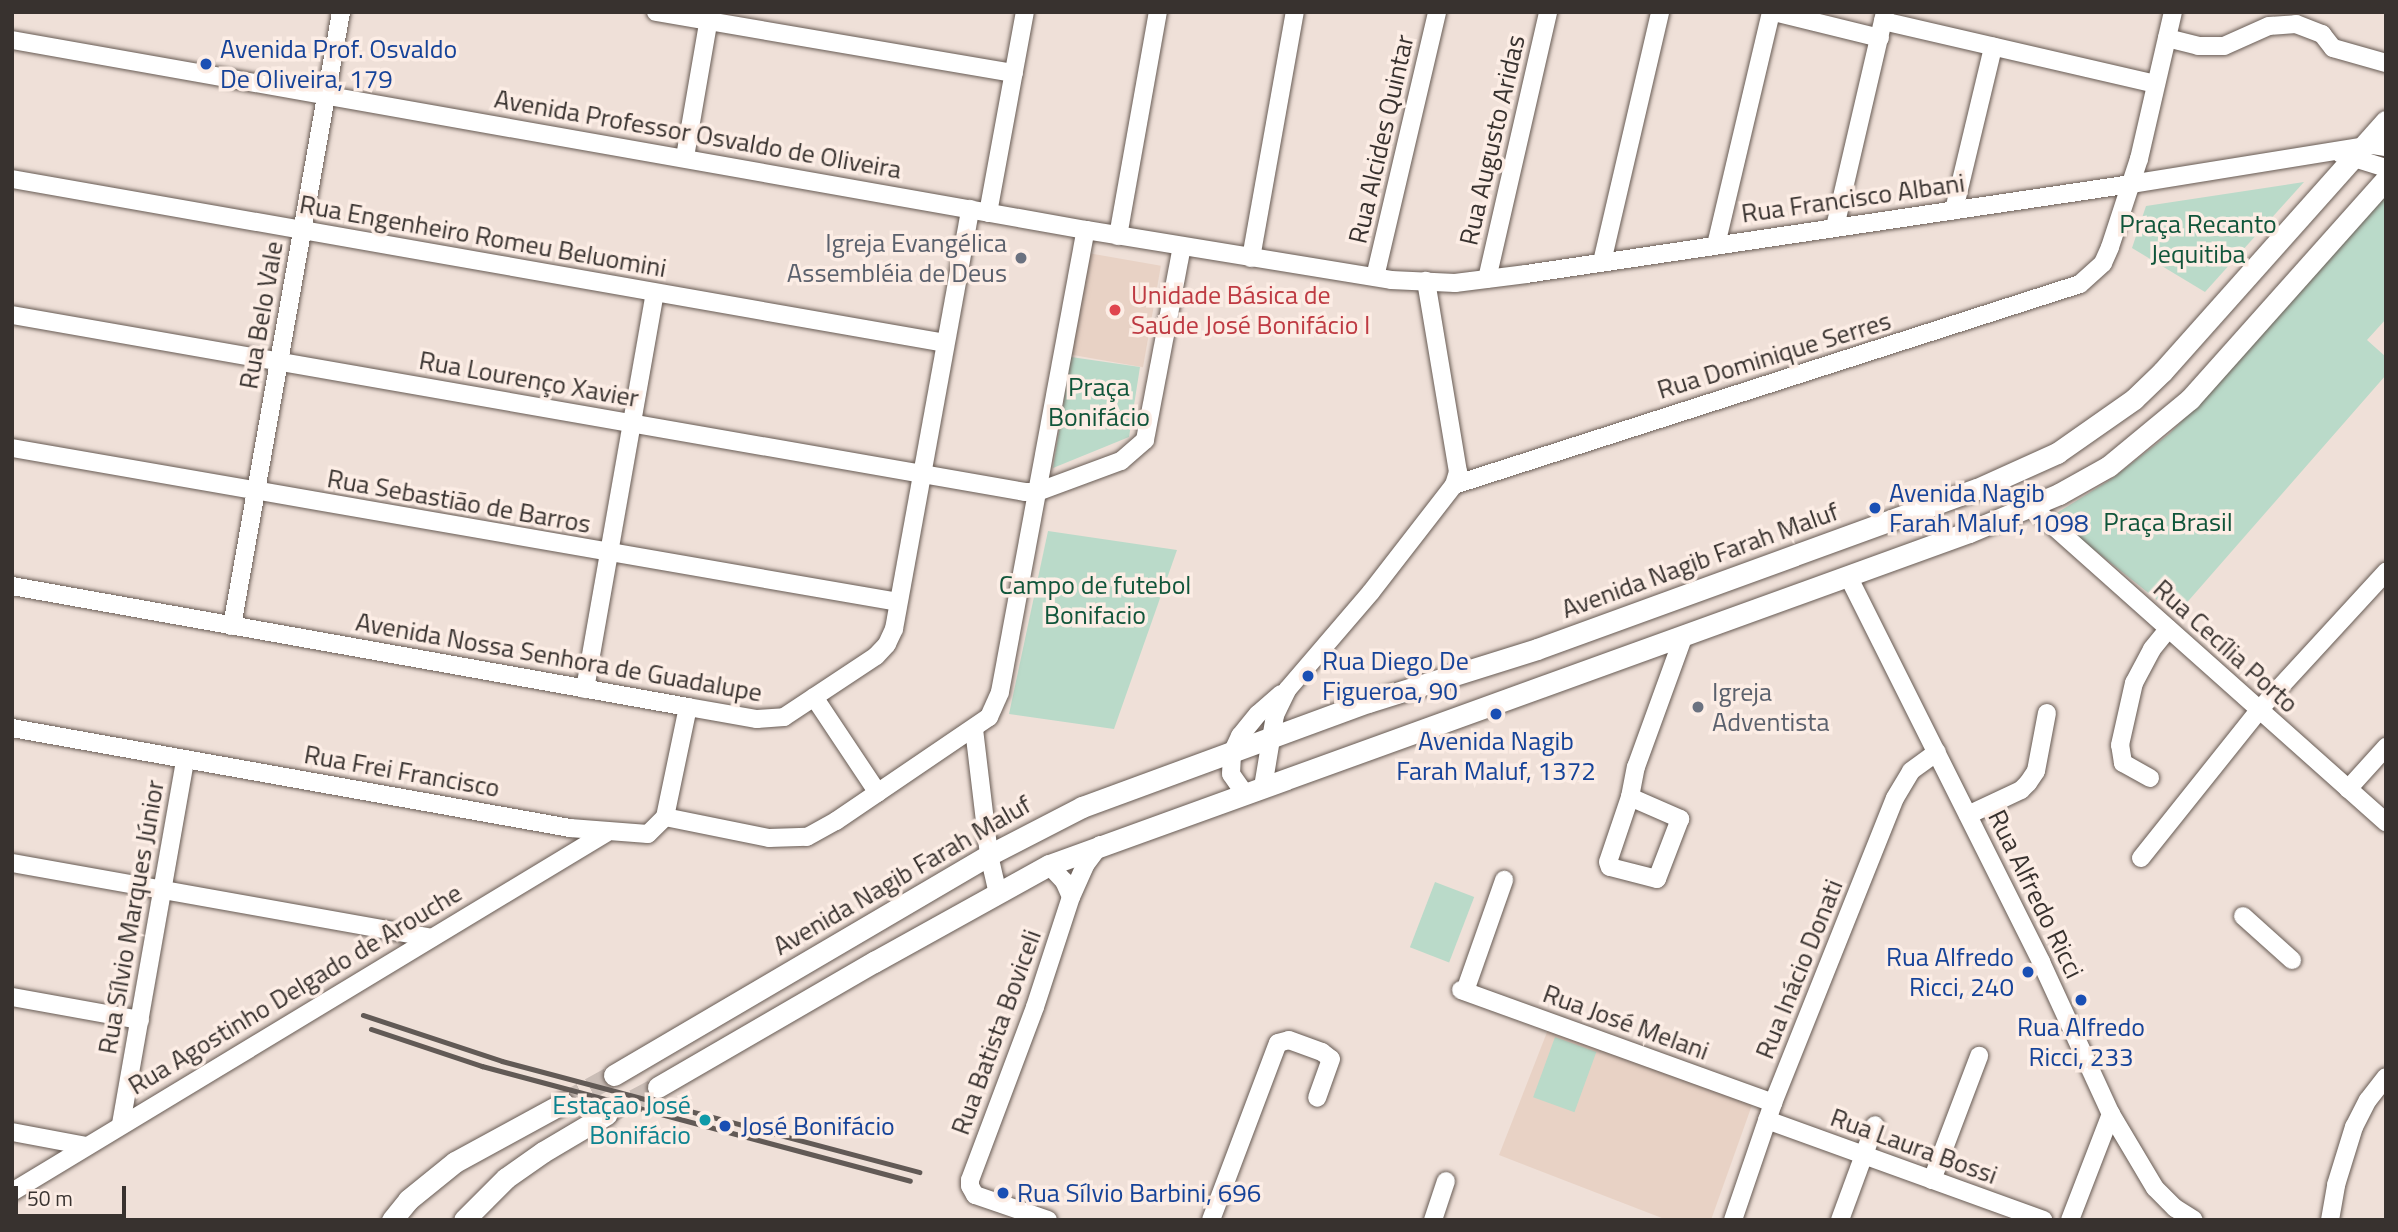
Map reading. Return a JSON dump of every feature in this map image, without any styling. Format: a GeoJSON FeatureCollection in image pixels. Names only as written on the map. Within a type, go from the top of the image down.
{"type":"FeatureCollection","features":[{"type":"Feature","properties":{"kind":"main road","name":"Avenida Nagib Farah Maluf"},"geometry":{"type":"LineString","coordinates":[[614,1075],[989,855],[1082,807],[1271,740],[1368,702],[1537,649],[2016,474],[2071,444],[2134,399],[2163,371],[2351,152],[2386,121]]}},
{"type":"Feature","properties":{"kind":"main road"},"geometry":{"type":"LineString","coordinates":[[658,1087],[1049,865],[2032,508],[2109,466],[2190,398],[2386,179]]}},
{"type":"Feature","properties":{"kind":"main road"},"geometry":{"type":"LineString","coordinates":[[1848,576],[1839,550],[1859,531]]}},
{"type":"Feature","properties":{"kind":"main road"},"geometry":{"type":"LineString","coordinates":[[392,1220],[408,1200],[455,1162],[564,1103]]}},
{"type":"Feature","properties":{"kind":"main road"},"geometry":{"type":"LineString","coordinates":[[464,1220],[506,1178],[543,1152],[607,1114]]}},
{"type":"Feature","properties":{"kind":"street","name":"Rua Belo Vale"},"geometry":{"type":"LineString","coordinates":[[232,626],[341,12]]}},
{"type":"Feature","properties":{"kind":"street"},"geometry":{"type":"LineString","coordinates":[[656,12],[710,17],[1014,73]]}},
{"type":"Feature","properties":{"kind":"street","name":"Avenida Nossa Senhora de Guadalupe"},"geometry":{"type":"LineString","coordinates":[[12,586],[585,690],[774,720],[784,717],[866,663],[887,644],[894,629],[946,343],[1014,73],[1025,12]]}},
{"type":"Feature","properties":{"kind":"street"},"geometry":{"type":"LineString","coordinates":[[1118,236],[1158,12]]}},
{"type":"Feature","properties":{"kind":"street"},"geometry":{"type":"LineString","coordinates":[[1251,258],[1295,12]]}},
{"type":"Feature","properties":{"kind":"street","name":"Rua Alcides Quintar"},"geometry":{"type":"LineString","coordinates":[[1375,277],[1437,12]]}},
{"type":"Feature","properties":{"kind":"street","name":"Rua Augusto Aridas"},"geometry":{"type":"LineString","coordinates":[[1488,279],[1548,12]]}},
{"type":"Feature","properties":{"kind":"street"},"geometry":{"type":"LineString","coordinates":[[1602,262],[1660,12]]}},
{"type":"Feature","properties":{"kind":"street"},"geometry":{"type":"LineString","coordinates":[[2131,184],[2173,12]]}},
{"type":"Feature","properties":{"kind":"street"},"geometry":{"type":"LineString","coordinates":[[1716,244],[1777,13],[1882,24],[2156,84]]}},
{"type":"Feature","properties":{"kind":"street"},"geometry":{"type":"LineString","coordinates":[[685,157],[710,17]]}},
{"type":"Feature","properties":{"kind":"street"},"geometry":{"type":"LineString","coordinates":[[1835,227],[1882,24]]}},
{"type":"Feature","properties":{"kind":"street"},"geometry":{"type":"LineString","coordinates":[[2167,38],[2198,46],[2224,46],[2269,26],[2296,24],[2322,34],[2333,48],[2386,63]]}},
{"type":"Feature","properties":{"kind":"street","name":"Avenida Professor Osvaldo de Oliveira"},"geometry":{"type":"LineString","coordinates":[[12,40],[685,157],[1118,236],[1375,277]]}},
{"type":"Feature","properties":{"kind":"street"},"geometry":{"type":"LineString","coordinates":[[1954,210],[1993,47]]}},
{"type":"Feature","properties":{"kind":"street","name":"Rua Francisco Albani"},"geometry":{"type":"LineString","coordinates":[[1375,277],[1454,283],[1488,279],[2351,152],[2373,145],[2386,148]]}},
{"type":"Feature","properties":{"kind":"street","name":"Rua Francisco Albani"},"geometry":{"type":"LineString","coordinates":[[2351,152],[2386,168]]}},
{"type":"Feature","properties":{"kind":"street","name":"Rua Engenheiro Romeu Beluomini"},"geometry":{"type":"LineString","coordinates":[[12,179],[946,343]]}},
{"type":"Feature","properties":{"kind":"street","name":"Rua Dominique Serres"},"geometry":{"type":"LineString","coordinates":[[1454,485],[2080,284],[2103,264],[2131,184]]}},
{"type":"Feature","properties":{"kind":"street"},"geometry":{"type":"LineString","coordinates":[[688,707],[665,817],[790,839],[807,837],[878,793],[989,717],[1000,692],[1086,230]]}},
{"type":"Feature","properties":{"kind":"street"},"geometry":{"type":"LineString","coordinates":[[1037,492],[1121,461],[1145,440],[1182,246]]}},
{"type":"Feature","properties":{"kind":"street"},"geometry":{"type":"LineString","coordinates":[[1287,690],[1278,706],[1271,740],[1254,791],[1231,774],[1232,753],[1240,736],[1258,714],[1287,690],[1371,592],[1454,485],[1458,472],[1426,281]]}},
{"type":"Feature","properties":{"kind":"street"},"geometry":{"type":"LineString","coordinates":[[585,690],[655,294]]}},
{"type":"Feature","properties":{"kind":"street","name":"Rua Lourenço Xavier"},"geometry":{"type":"LineString","coordinates":[[12,315],[1037,492]]}},
{"type":"Feature","properties":{"kind":"street","name":"Rua Sebastião de Barros"},"geometry":{"type":"LineString","coordinates":[[12,448],[608,554],[898,602]]}},
{"type":"Feature","properties":{"kind":"street","name":"Rua Cecília Porto"},"geometry":{"type":"LineString","coordinates":[[2032,508],[2386,822]]}},
{"type":"Feature","properties":{"kind":"street"},"geometry":{"type":"LineString","coordinates":[[2141,859],[2259,710],[2386,572]]}},
{"type":"Feature","properties":{"kind":"street","name":"Rua Alfredo Ricci"},"geometry":{"type":"LineString","coordinates":[[1848,576],[2041,962],[2111,1114],[2155,1188],[2175,1208],[2194,1220]]}},
{"type":"Feature","properties":{"kind":"street"},"geometry":{"type":"LineString","coordinates":[[2150,778],[2123,763],[2120,745],[2134,684],[2152,649],[2168,629]]}},
{"type":"Feature","properties":{"kind":"street"},"geometry":{"type":"LineString","coordinates":[[1630,797],[1680,819],[1657,879],[1608,865],[1630,797],[1636,767],[1684,635]]}},
{"type":"Feature","properties":{"kind":"street"},"geometry":{"type":"LineString","coordinates":[[814,697],[878,793]]}},
{"type":"Feature","properties":{"kind":"street"},"geometry":{"type":"LineString","coordinates":[[1968,815],[2021,790],[2028,783],[2036,771],[2047,713]]}},
{"type":"Feature","properties":{"kind":"street","name":"Rua Frei Francisco"},"geometry":{"type":"LineString","coordinates":[[12,728],[606,833],[648,834],[665,817]]}},
{"type":"Feature","properties":{"kind":"street"},"geometry":{"type":"LineString","coordinates":[[974,729],[989,855],[998,893]]}},
{"type":"Feature","properties":{"kind":"street"},"geometry":{"type":"LineString","coordinates":[[2348,789],[2386,747]]}},
{"type":"Feature","properties":{"kind":"street","name":"Rua Inácio Donati"},"geometry":{"type":"LineString","coordinates":[[1733,1220],[1770,1112],[1895,798],[1911,771],[1937,752]]}},
{"type":"Feature","properties":{"kind":"street","name":"Rua Sílvio Marques Júnior"},"geometry":{"type":"LineString","coordinates":[[121,1124],[185,760]]}},
{"type":"Feature","properties":{"kind":"street","name":"Rua Agostinho Delgado de Arouche"},"geometry":{"type":"LineString","coordinates":[[12,1192],[606,833]]}},
{"type":"Feature","properties":{"kind":"street","name":"Rua Batista Boviceli"},"geometry":{"type":"LineString","coordinates":[[1048,1220],[975,1195],[970,1186],[1071,897],[1085,865],[1100,845]]}},
{"type":"Feature","properties":{"kind":"street"},"geometry":{"type":"LineString","coordinates":[[12,863],[431,938]]}},
{"type":"Feature","properties":{"kind":"street"},"geometry":{"type":"LineString","coordinates":[[1049,865],[1064,881],[1071,897]]}},
{"type":"Feature","properties":{"kind":"street","name":"Rua José Melani"},"geometry":{"type":"LineString","coordinates":[[1504,880],[1463,990],[1684,1068],[1770,1112]]}},
{"type":"Feature","properties":{"kind":"street"},"geometry":{"type":"LineString","coordinates":[[2243,916],[2292,960]]}},
{"type":"Feature","properties":{"kind":"street"},"geometry":{"type":"LineString","coordinates":[[12,997],[140,1020]]}},
{"type":"Feature","properties":{"kind":"street"},"geometry":{"type":"LineString","coordinates":[[1211,1220],[1266,1067],[1278,1043],[1289,1040],[1322,1052],[1331,1059],[1318,1098]]}},
{"type":"Feature","properties":{"kind":"street"},"geometry":{"type":"LineString","coordinates":[[1932,1180],[1979,1056]]}},
{"type":"Feature","properties":{"kind":"street"},"geometry":{"type":"LineString","coordinates":[[2330,1220],[2336,1185],[2354,1127],[2368,1100],[2386,1077]]}},
{"type":"Feature","properties":{"kind":"street","name":"Rua Laura Bossi"},"geometry":{"type":"LineString","coordinates":[[1770,1112],[1863,1155],[2043,1220]]}},
{"type":"Feature","properties":{"kind":"street"},"geometry":{"type":"LineString","coordinates":[[2070,1220],[2111,1114]]}},
{"type":"Feature","properties":{"kind":"street"},"geometry":{"type":"LineString","coordinates":[[1840,1220],[1875,1125]]}},
{"type":"Feature","properties":{"kind":"street"},"geometry":{"type":"LineString","coordinates":[[12,1132],[87,1146]]}},
{"type":"Feature","properties":{"kind":"street"},"geometry":{"type":"LineString","coordinates":[[1433,1220],[1447,1181]]}},
{"type":"Feature","properties":{"kind":"shaded area","name":"Unidade Básica de Saúde José Bonifácio I"},"geometry":{"type":"Polygon","coordinates":[[[1088,253],[1161,266],[1143,367],[1070,354],[1088,253]]]}},
{"type":"Feature","properties":{"kind":"shaded area"},"geometry":{"type":"Polygon","coordinates":[[[1549,1027],[1752,1105],[1711,1220],[1667,1220],[1499,1155],[1549,1027]]]}},
{"type":"Feature","properties":{"kind":"green space","name":"Praça Recanto Jequitiba"},"geometry":{"type":"Polygon","coordinates":[[[2304,182],[2205,292],[2132,248],[2146,206],[2304,182]]]}},
{"type":"Feature","properties":{"kind":"green space","name":"Praça Brasil"},"geometry":{"type":"Polygon","coordinates":[[[2386,192],[2386,319],[2367,340],[2386,357],[2386,375],[2176,615],[2052,516],[2113,478],[2169,434],[2209,394],[2386,192]]]}},
{"type":"Feature","properties":{"kind":"green space","name":"Praça Bonifácio"},"geometry":{"type":"Polygon","coordinates":[[[1071,357],[1140,367],[1129,437],[1053,468],[1071,357]]]}},
{"type":"Feature","properties":{"kind":"green space","name":"Campo de futebol Bonifacio"},"geometry":{"type":"Polygon","coordinates":[[[1048,531],[1177,550],[1114,729],[1009,714],[1048,531]]]}},
{"type":"Feature","properties":{"kind":"green space"},"geometry":{"type":"Polygon","coordinates":[[[1435,882],[1474,897],[1449,962],[1410,947],[1435,882]]]}},
{"type":"Feature","properties":{"kind":"green space"},"geometry":{"type":"Polygon","coordinates":[[[1555,1037],[1596,1052],[1574,1112],[1533,1097],[1555,1037]]]}},
{"type":"Feature","properties":{"kind":"tunnel"},"geometry":{"type":"LineString","coordinates":[[563,1103],[614,1075]]}},
{"type":"Feature","properties":{"kind":"tunnel"},"geometry":{"type":"LineString","coordinates":[[607,1114],[658,1087]]}},
{"type":"Feature","properties":{"kind":"railway"},"geometry":{"type":"LineString","coordinates":[[363,1015],[502,1061],[919,1172]]}},
{"type":"Feature","properties":{"kind":"railway"},"geometry":{"type":"LineString","coordinates":[[371,1029],[482,1066],[910,1181]]}},
{"type":"Feature","properties":{"kind":"place","name":"Avenida Prof. Osvaldo De Oliveira, 179"},"geometry":{"type":"Point","coordinates":[206,64]}},
{"type":"Feature","properties":{"kind":"place","name":"Igreja Evangélica Assembléia de Deus"},"geometry":{"type":"Point","coordinates":[1021,258]}},
{"type":"Feature","properties":{"kind":"place","name":"Unidade Básica de Saúde José Bonifácio I"},"geometry":{"type":"Point","coordinates":[1115,310]}},
{"type":"Feature","properties":{"kind":"place","name":"Avenida Nagib Farah Maluf, 1098"},"geometry":{"type":"Point","coordinates":[1875,508]}},
{"type":"Feature","properties":{"kind":"place","name":"Rua Diego De Figueroa, 90"},"geometry":{"type":"Point","coordinates":[1308,676]}},
{"type":"Feature","properties":{"kind":"place","name":"Igreja Adventista"},"geometry":{"type":"Point","coordinates":[1698,707]}},
{"type":"Feature","properties":{"kind":"place","name":"Avenida Nagib Farah Maluf, 1372"},"geometry":{"type":"Point","coordinates":[1496,714]}},
{"type":"Feature","properties":{"kind":"place","name":"Rua Alfredo Ricci, 240"},"geometry":{"type":"Point","coordinates":[2028,972]}},
{"type":"Feature","properties":{"kind":"place","name":"Rua Alfredo Ricci, 233"},"geometry":{"type":"Point","coordinates":[2081,1000]}},
{"type":"Feature","properties":{"kind":"place","name":"Estação José Bonifácio"},"geometry":{"type":"Point","coordinates":[705,1120]}},
{"type":"Feature","properties":{"kind":"place","name":"José Bonifácio"},"geometry":{"type":"Point","coordinates":[725,1126]}},
{"type":"Feature","properties":{"kind":"place","name":"Rua Sílvio Barbini, 696"},"geometry":{"type":"Point","coordinates":[1003,1193]}}]}
